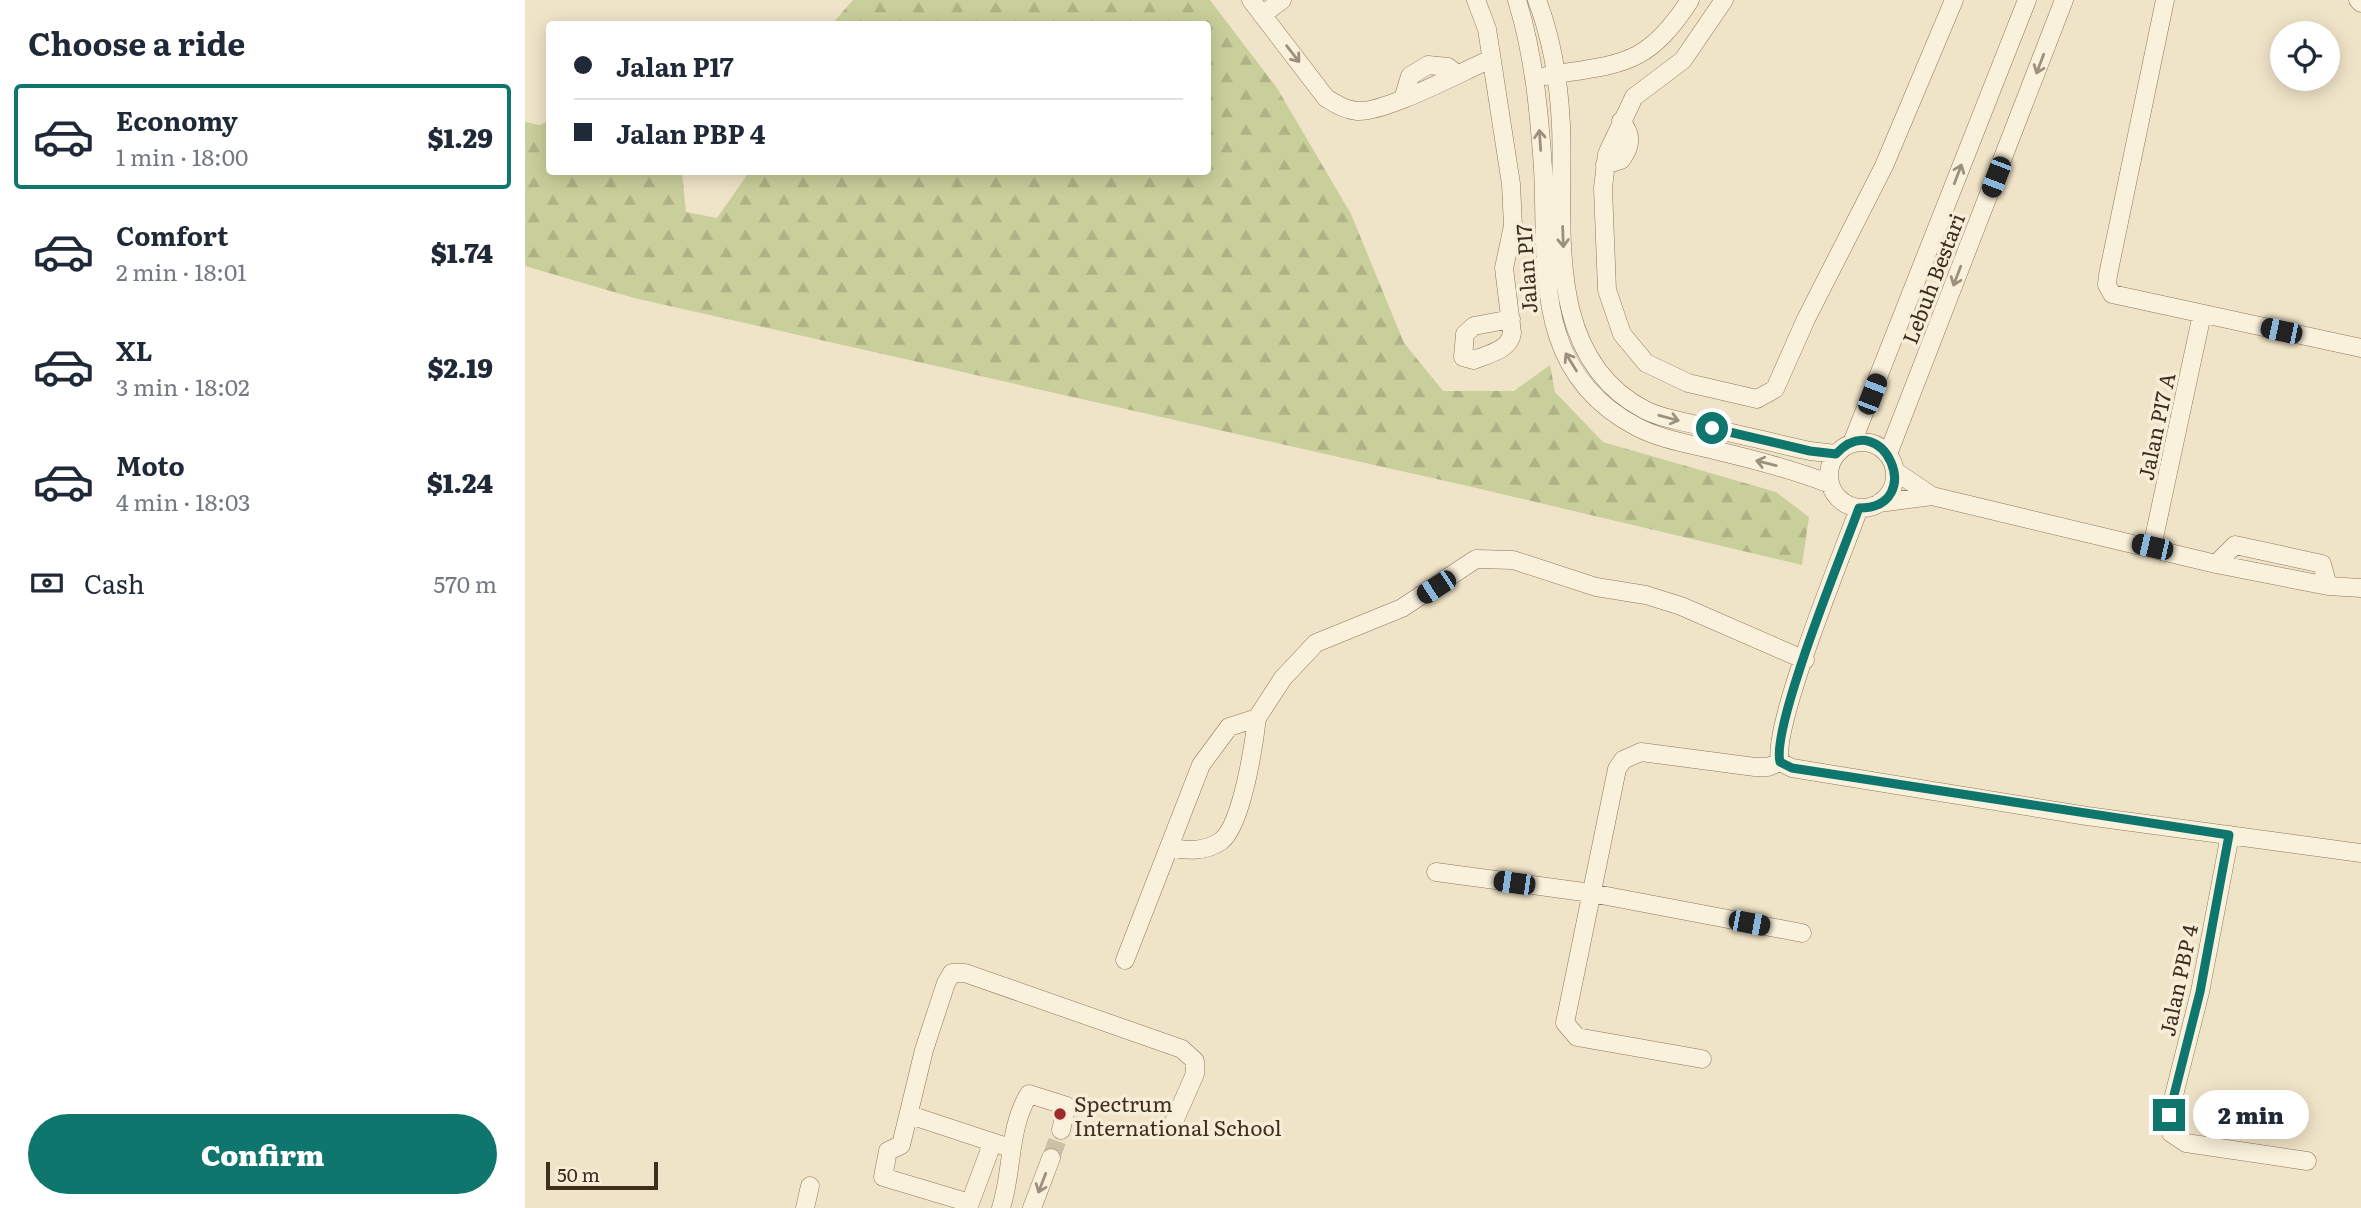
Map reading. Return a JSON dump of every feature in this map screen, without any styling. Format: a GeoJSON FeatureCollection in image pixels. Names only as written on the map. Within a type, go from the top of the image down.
{"type":"FeatureCollection","features":[{"type":"Feature","properties":{"kind":"street"},"geometry":{"type":"LineString","coordinates":[[1251,0],[1327,98],[1351,110],[1379,107],[1491,59]]}},
{"type":"Feature","properties":{"kind":"street"},"geometry":{"type":"LineString","coordinates":[[1262,15],[1282,0]]}},
{"type":"Feature","properties":{"kind":"street"},"geometry":{"type":"LineString","coordinates":[[1476,0],[1487,29],[1511,184],[1513,226],[1504,268],[1511,320]]}},
{"type":"Feature","properties":{"kind":"street","name":"Jalan P17"},"geometry":{"type":"LineString","coordinates":[[1517,0],[1536,78],[1549,312],[1558,340],[1590,390],[1619,417],[1663,438],[1777,465],[1830,484]]}},
{"type":"Feature","properties":{"kind":"street","name":"Jalan P17"},"geometry":{"type":"LineString","coordinates":[[1537,0],[1556,74],[1561,123],[1566,296],[1577,334],[1592,360],[1611,384],[1647,411],[1810,451],[1836,454]]}},
{"type":"Feature","properties":{"kind":"street"},"geometry":{"type":"LineString","coordinates":[[1536,78],[1633,60],[1652,48],[1672,29],[1690,0]]}},
{"type":"Feature","properties":{"kind":"street"},"geometry":{"type":"LineString","coordinates":[[1724,0],[1683,60],[1634,97],[1621,121],[1605,165],[1603,188],[1607,290],[1622,334],[1646,363],[1667,375],[1750,398],[1763,398],[1775,389],[1884,166],[1954,0]]}},
{"type":"Feature","properties":{"kind":"street","name":"Lebuh Bestari"},"geometry":{"type":"LineString","coordinates":[[1852,443],[2027,0]]}},
{"type":"Feature","properties":{"kind":"street","name":"Lebuh Bestari"},"geometry":{"type":"LineString","coordinates":[[1888,454],[2064,0]]}},
{"type":"Feature","properties":{"kind":"street"},"geometry":{"type":"LineString","coordinates":[[2165,0],[2107,285],[2112,294],[2361,348]]}},
{"type":"Feature","properties":{"kind":"street"},"geometry":{"type":"LineString","coordinates":[[1351,110],[1356,128]]}},
{"type":"Feature","properties":{"kind":"street","name":"Jalan P17 A"},"geometry":{"type":"LineString","coordinates":[[2152,547],[2202,314]]}},
{"type":"Feature","properties":{"kind":"street"},"geometry":{"type":"LineString","coordinates":[[1879,503],[1893,486],[1895,471],[1888,454],[1878,446],[1865,442],[1852,443],[1836,454],[1831,463],[1830,484],[1840,499],[1859,508],[1932,496],[2216,564],[2327,586],[2361,588]]}},
{"type":"Feature","properties":{"kind":"street"},"geometry":{"type":"LineString","coordinates":[[1895,471],[1932,496]]}},
{"type":"Feature","properties":{"kind":"street"},"geometry":{"type":"LineString","coordinates":[[1859,508],[1780,736],[1777,751],[1780,762],[1792,768],[2361,853]]}},
{"type":"Feature","properties":{"kind":"street"},"geometry":{"type":"LineString","coordinates":[[1169,847],[1198,850],[1223,840],[1235,816],[1249,774],[1257,718],[1283,677],[1316,643],[1402,608],[1476,559],[1513,560],[1596,587],[1646,595],[1681,606],[1805,660]]}},
{"type":"Feature","properties":{"kind":"street"},"geometry":{"type":"LineString","coordinates":[[1125,960],[1201,765],[1229,727],[1257,718]]}},
{"type":"Feature","properties":{"kind":"street"},"geometry":{"type":"LineString","coordinates":[[1702,1059],[1577,1037],[1568,1029],[1566,1014],[1617,769],[1623,760],[1641,752],[1755,767],[1768,767],[1780,762]]}},
{"type":"Feature","properties":{"kind":"street","name":"Jalan PBP 4"},"geometry":{"type":"LineString","coordinates":[[2229,835],[2200,992],[2169,1115],[2171,1133],[2186,1143],[2307,1161]]}},
{"type":"Feature","properties":{"kind":"street"},"geometry":{"type":"LineString","coordinates":[[1436,872],[1591,893],[1802,933]]}},
{"type":"Feature","properties":{"kind":"street"},"geometry":{"type":"LineString","coordinates":[[992,1144],[970,1203],[888,1180],[882,1170],[888,1151],[901,1145],[925,1050],[946,983],[952,973],[965,973],[1182,1049],[1195,1061],[1195,1074],[1172,1126]]}},
{"type":"Feature","properties":{"kind":"street"},"geometry":{"type":"LineString","coordinates":[[1001,1208],[1009,1182],[1011,1146],[1029,1094],[1067,1106],[1061,1130]]}},
{"type":"Feature","properties":{"kind":"street"},"geometry":{"type":"LineString","coordinates":[[910,1115],[992,1144],[1011,1146]]}},
{"type":"Feature","properties":{"kind":"street"},"geometry":{"type":"LineString","coordinates":[[1032,1208],[1051,1158]]}},
{"type":"Feature","properties":{"kind":"street"},"geometry":{"type":"LineString","coordinates":[[805,1208],[810,1186]]}},
{"type":"Feature","properties":{"kind":"green space"},"geometry":{"type":"Polygon","coordinates":[[[853,0],[1210,0],[1277,88],[1351,214],[1404,343],[1443,391],[1514,391],[1550,365],[1555,392],[1603,442],[1776,492],[1809,517],[1802,565],[1472,487],[634,298],[525,266],[525,122],[540,125],[546,122],[546,175],[682,175],[686,212],[717,218],[747,175],[1211,175],[1211,21],[835,21],[853,0]]]}},
{"type":"Feature","properties":{"kind":"tunnel"},"geometry":{"type":"LineString","coordinates":[[1051,1158],[1061,1130]]}},
{"type":"Feature","properties":{"kind":"place","name":"Spectrum International School"},"geometry":{"type":"Point","coordinates":[1060,1114]}},
{"type":"Feature","properties":{"kind":"route"},"geometry":{"type":"LineString","coordinates":[[1712,428],[1810,451],[1836,454],[1852,443],[1865,442],[1878,446],[1888,454],[1895,471],[1893,486],[1885,499],[1872,506],[1859,508],[1795,682],[1777,751],[1780,762],[1792,768],[2087,816],[2229,835],[2200,992],[2169,1115]]}}]}
